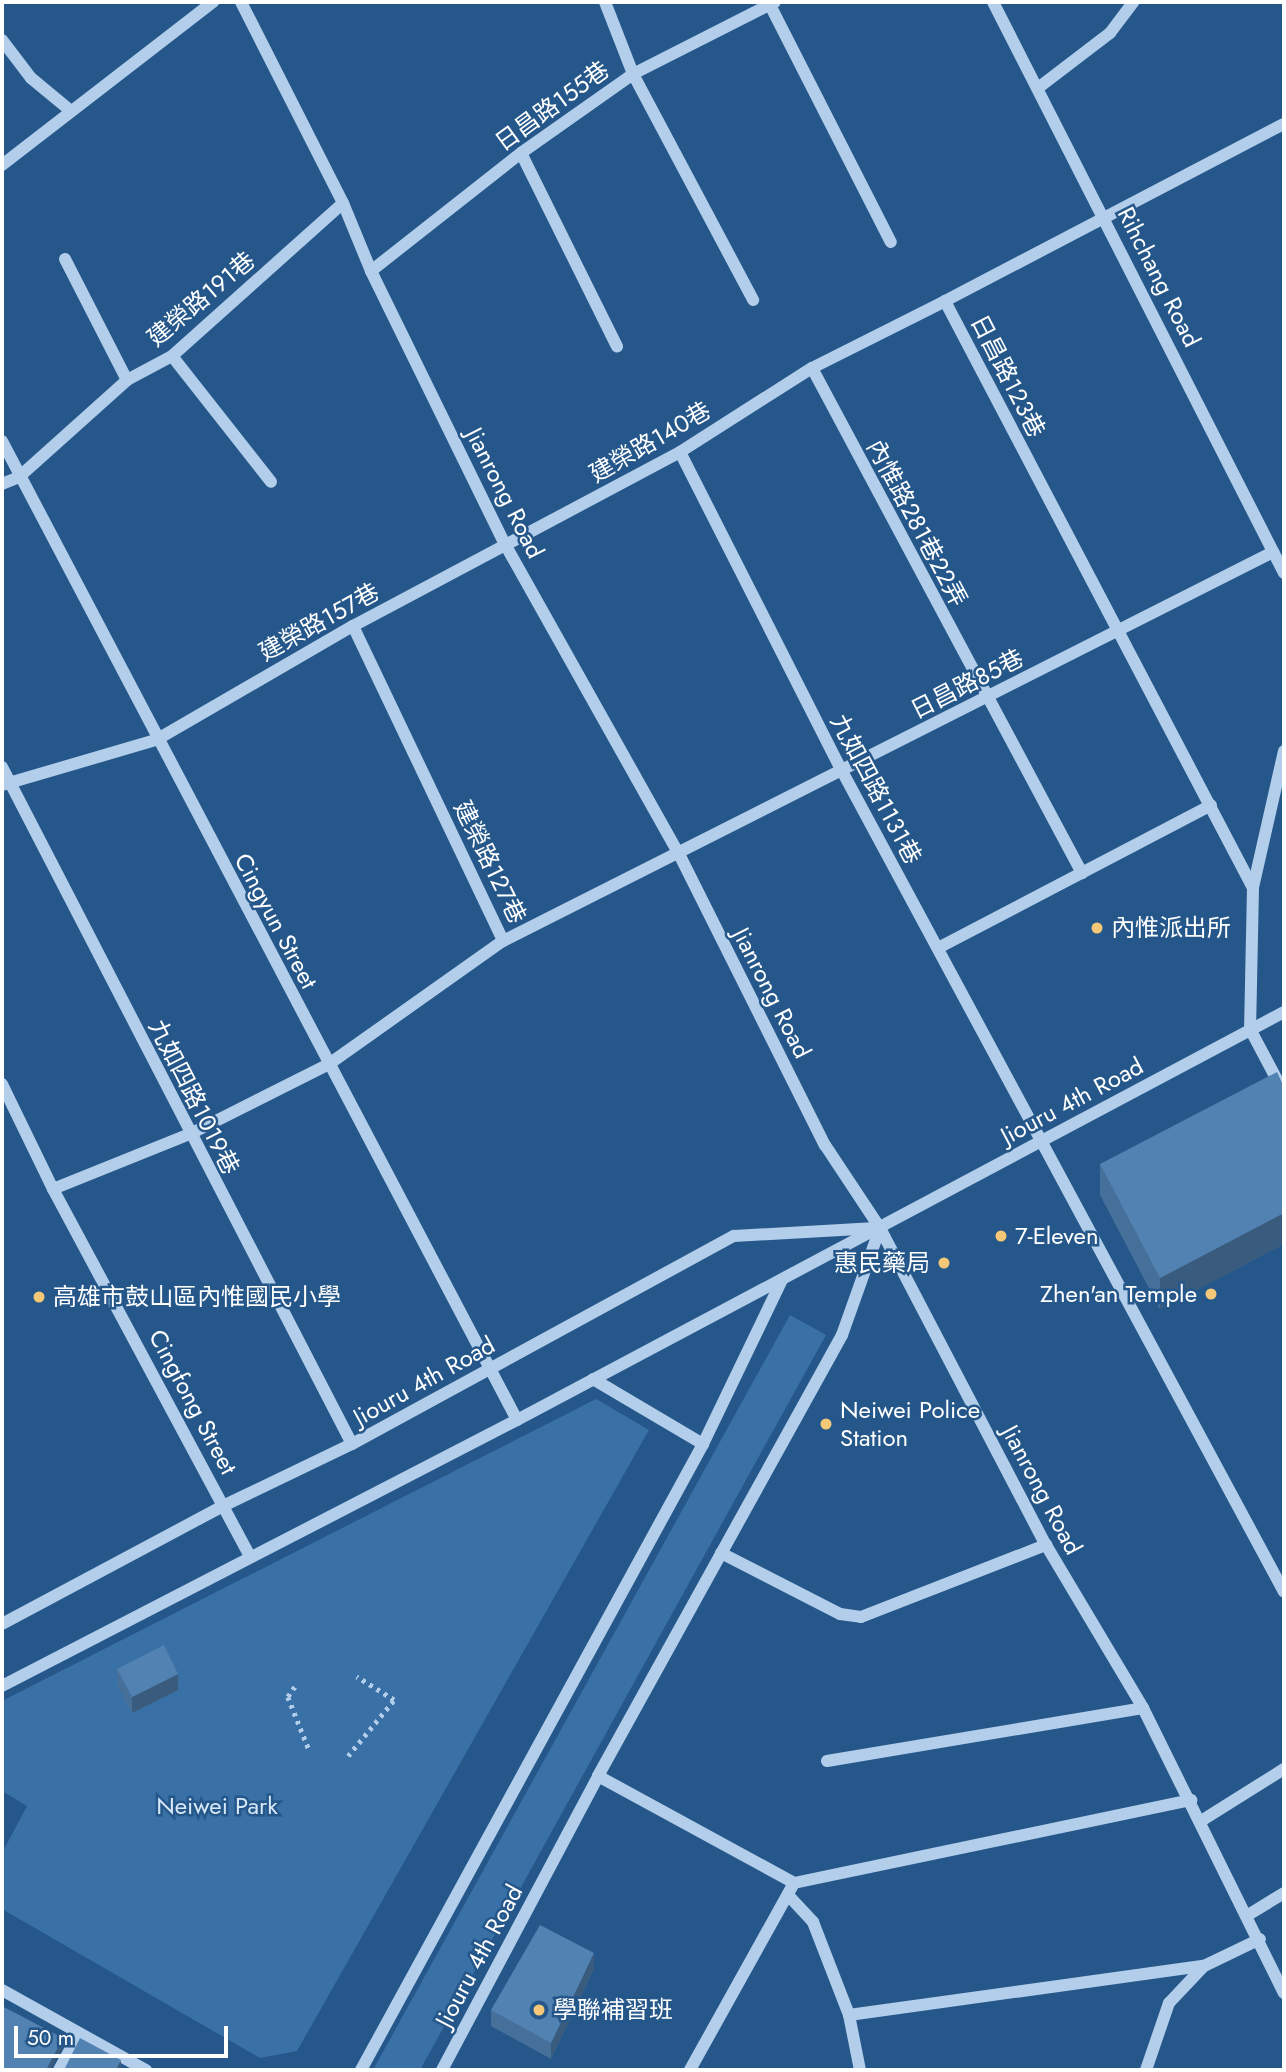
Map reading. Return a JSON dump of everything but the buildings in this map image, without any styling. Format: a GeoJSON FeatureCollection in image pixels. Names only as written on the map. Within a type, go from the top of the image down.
{"type":"FeatureCollection","features":[{"type":"Feature","properties":{"kind":"street"},"geometry":{"type":"LineString","coordinates":[[2,165],[213,2]]}},
{"type":"Feature","properties":{"kind":"street","name":"Jianrong Road"},"geometry":{"type":"LineString","coordinates":[[241,2],[343,203],[371,271],[506,546],[679,853],[825,1145],[880,1228],[1046,1545],[1143,1708],[1248,1914],[1284,1993]]}},
{"type":"Feature","properties":{"kind":"street"},"geometry":{"type":"LineString","coordinates":[[605,2],[633,74],[753,300]]}},
{"type":"Feature","properties":{"kind":"street","name":"Rihchang Road"},"geometry":{"type":"LineString","coordinates":[[993,2],[1104,215],[1284,573]]}},
{"type":"Feature","properties":{"kind":"street"},"geometry":{"type":"LineString","coordinates":[[1038,88],[1110,33],[1133,2]]}},
{"type":"Feature","properties":{"kind":"street"},"geometry":{"type":"LineString","coordinates":[[773,3],[891,242]]}},
{"type":"Feature","properties":{"kind":"street","name":"日昌路155巷"},"geometry":{"type":"LineString","coordinates":[[371,271],[521,153],[633,74],[773,3]]}},
{"type":"Feature","properties":{"kind":"street"},"geometry":{"type":"LineString","coordinates":[[2,40],[31,78],[71,111]]}},
{"type":"Feature","properties":{"kind":"street","name":"日昌路123巷"},"geometry":{"type":"LineString","coordinates":[[1253,888],[945,301],[1104,215],[1284,124]]}},
{"type":"Feature","properties":{"kind":"street"},"geometry":{"type":"LineString","coordinates":[[521,153],[617,346]]}},
{"type":"Feature","properties":{"kind":"street","name":"建榮路191巷"},"geometry":{"type":"LineString","coordinates":[[2,484],[19,477],[127,380],[172,356],[343,203]]}},
{"type":"Feature","properties":{"kind":"street"},"geometry":{"type":"LineString","coordinates":[[65,258],[127,380]]}},
{"type":"Feature","properties":{"kind":"street","name":"建榮路140巷"},"geometry":{"type":"LineString","coordinates":[[506,546],[680,452],[812,368],[945,301]]}},
{"type":"Feature","properties":{"kind":"street"},"geometry":{"type":"LineString","coordinates":[[172,356],[271,482]]}},
{"type":"Feature","properties":{"kind":"street","name":"內惟路281巷22弄"},"geometry":{"type":"LineString","coordinates":[[812,368],[985,698],[1082,873]]}},
{"type":"Feature","properties":{"kind":"street","name":"Cingyun Street"},"geometry":{"type":"LineString","coordinates":[[2,441],[156,740],[517,1420]]}},
{"type":"Feature","properties":{"kind":"street","name":"九如四路1131巷"},"geometry":{"type":"LineString","coordinates":[[680,452],[842,771],[1284,1592]]}},
{"type":"Feature","properties":{"kind":"street","name":"建榮路157巷"},"geometry":{"type":"LineString","coordinates":[[5,783],[156,740],[353,626],[506,546]]}},
{"type":"Feature","properties":{"kind":"street","name":"日昌路85巷"},"geometry":{"type":"LineString","coordinates":[[679,853],[1273,552]]}},
{"type":"Feature","properties":{"kind":"street","name":"建榮路127巷"},"geometry":{"type":"LineString","coordinates":[[353,626],[503,941],[679,853]]}},
{"type":"Feature","properties":{"kind":"street"},"geometry":{"type":"LineString","coordinates":[[1284,751],[1253,888],[1250,1029],[1284,1093]]}},
{"type":"Feature","properties":{"kind":"street","name":"九如四路1019巷"},"geometry":{"type":"LineString","coordinates":[[2,767],[5,783],[352,1444]]}},
{"type":"Feature","properties":{"kind":"street"},"geometry":{"type":"LineString","coordinates":[[938,948],[1211,805]]}},
{"type":"Feature","properties":{"kind":"street"},"geometry":{"type":"LineString","coordinates":[[53,1189],[190,1134],[329,1064],[503,941]]}},
{"type":"Feature","properties":{"kind":"street","name":"Jiouru 4th Road"},"geometry":{"type":"LineString","coordinates":[[2,1686],[249,1554],[517,1420],[1284,1012]]}},
{"type":"Feature","properties":{"kind":"street","name":"Cingfong Street"},"geometry":{"type":"LineString","coordinates":[[2,1084],[53,1189],[249,1554]]}},
{"type":"Feature","properties":{"kind":"street","name":"Jiouru 4th Road"},"geometry":{"type":"LineString","coordinates":[[2,1624],[225,1506],[352,1444],[734,1236],[880,1228]]}},
{"type":"Feature","properties":{"kind":"street","name":"Jiouru 4th Road"},"geometry":{"type":"LineString","coordinates":[[442,2070],[598,1776],[842,1335],[880,1228]]}},
{"type":"Feature","properties":{"kind":"street","name":"Jiouru 4th Road"},"geometry":{"type":"LineString","coordinates":[[360,2070],[703,1444],[782,1279]]}},
{"type":"Feature","properties":{"kind":"street"},"geometry":{"type":"LineString","coordinates":[[593,1379],[703,1444]]}},
{"type":"Feature","properties":{"kind":"street"},"geometry":{"type":"LineString","coordinates":[[720,1552],[840,1614],[861,1617],[1046,1545]]}},
{"type":"Feature","properties":{"kind":"street"},"geometry":{"type":"LineString","coordinates":[[827,1761],[1143,1708]]}},
{"type":"Feature","properties":{"kind":"street"},"geometry":{"type":"LineString","coordinates":[[1201,1821],[1284,1769]]}},
{"type":"Feature","properties":{"kind":"street"},"geometry":{"type":"LineString","coordinates":[[598,1776],[794,1883],[1191,1800]]}},
{"type":"Feature","properties":{"kind":"street"},"geometry":{"type":"LineString","coordinates":[[690,2070],[794,1883]]}},
{"type":"Feature","properties":{"kind":"street"},"geometry":{"type":"LineString","coordinates":[[1248,1914],[1284,1894]]}},
{"type":"Feature","properties":{"kind":"street"},"geometry":{"type":"LineString","coordinates":[[788,1895],[813,1923],[849,2015],[860,2070]]}},
{"type":"Feature","properties":{"kind":"street"},"geometry":{"type":"LineString","coordinates":[[849,2015],[1204,1966],[1259,1939]]}},
{"type":"Feature","properties":{"kind":"street"},"geometry":{"type":"LineString","coordinates":[[1146,2070],[1169,2003],[1204,1966]]}},
{"type":"Feature","properties":{"kind":"street"},"geometry":{"type":"LineString","coordinates":[[2,1990],[146,2070]]}},
{"type":"Feature","properties":{"kind":"street"},"geometry":{"type":"LineString","coordinates":[[59,2070],[79,2033]]}},
{"type":"Feature","properties":{"kind":"path"},"geometry":{"type":"LineString","coordinates":[[348,1756],[394,1700],[357,1677]]}},
{"type":"Feature","properties":{"kind":"path"},"geometry":{"type":"LineString","coordinates":[[295,1688],[288,1697],[310,1752]]}},
{"type":"Feature","properties":{"kind":"green space"},"geometry":{"type":"Polygon","coordinates":[[[790,1315],[826,1335],[420,2070],[373,2070],[790,1315]]]}},
{"type":"Feature","properties":{"kind":"green space","name":"Neiwei Park"},"geometry":{"type":"Polygon","coordinates":[[[596,1399],[649,1430],[297,2051],[260,2058],[2,1909],[2,1853],[27,1806],[2,1791],[2,1701],[596,1399]]]}},
{"type":"Feature","properties":{"kind":"place","name":"內惟派出所"},"geometry":{"type":"Point","coordinates":[1097,928]}},
{"type":"Feature","properties":{"kind":"place","name":"7-Eleven"},"geometry":{"type":"Point","coordinates":[1001,1236]}},
{"type":"Feature","properties":{"kind":"place","name":"惠民藥局"},"geometry":{"type":"Point","coordinates":[944,1263]}},
{"type":"Feature","properties":{"kind":"place","name":"Zhen'an Temple"},"geometry":{"type":"Point","coordinates":[1211,1294]}},
{"type":"Feature","properties":{"kind":"place","name":"高雄市鼓山區內惟國民小學"},"geometry":{"type":"Point","coordinates":[39,1297]}},
{"type":"Feature","properties":{"kind":"place","name":"Neiwei Police Station"},"geometry":{"type":"Point","coordinates":[826,1424]}},
{"type":"Feature","properties":{"kind":"place","name":"學聯補習班"},"geometry":{"type":"Point","coordinates":[539,2010]}}]}
